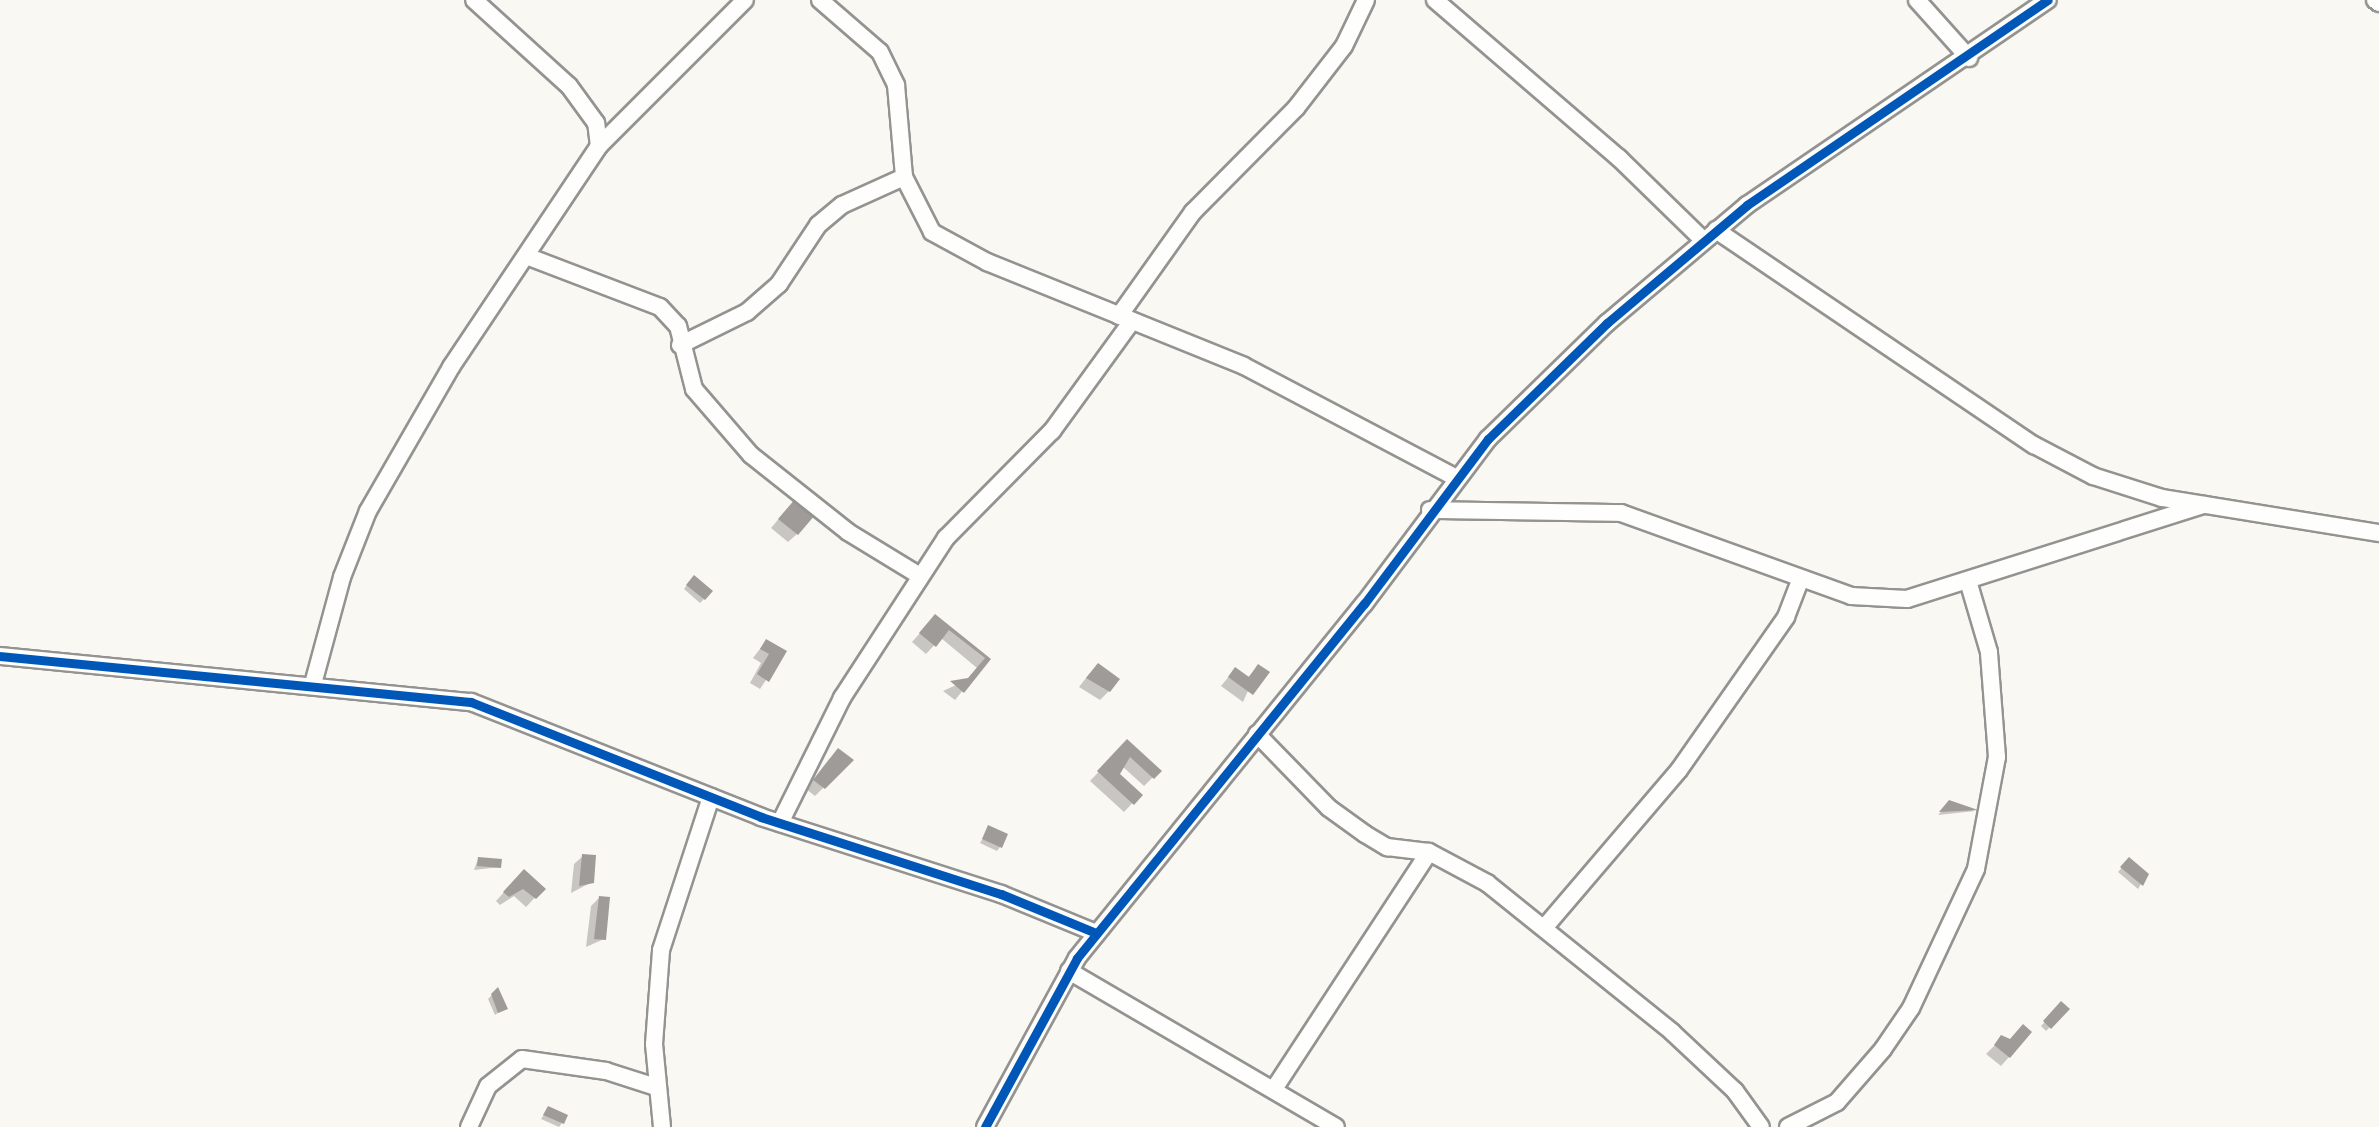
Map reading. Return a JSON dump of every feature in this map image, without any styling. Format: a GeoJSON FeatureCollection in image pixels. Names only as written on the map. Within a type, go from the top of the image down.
{"type":"FeatureCollection","features":[{"type":"Feature","properties":{"kind":"street"},"geometry":{"type":"LineString","coordinates":[[474,0],[569,86],[596,123],[599,146]]}},
{"type":"Feature","properties":{"kind":"street"},"geometry":{"type":"LineString","coordinates":[[313,684],[342,577],[368,511],[451,366],[529,257],[599,146],[745,0]]}},
{"type":"Feature","properties":{"kind":"street"},"geometry":{"type":"LineString","coordinates":[[820,0],[880,52],[896,85],[904,177],[932,232],[1125,318],[1244,366],[1456,478]]}},
{"type":"Feature","properties":{"kind":"street"},"geometry":{"type":"LineString","coordinates":[[780,823],[842,698],[946,538],[1052,431],[1193,212],[1328,66],[1366,0]]}},
{"type":"Feature","properties":{"kind":"street"},"geometry":{"type":"LineString","coordinates":[[1435,0],[1710,235],[2034,444],[2093,476],[2204,505],[2379,533]]}},
{"type":"Feature","properties":{"kind":"street"},"geometry":{"type":"LineString","coordinates":[[1917,0],[1969,58]]}},
{"type":"Feature","properties":{"kind":"street"},"geometry":{"type":"LineString","coordinates":[[985,1127],[1069,971],[1096,933],[1257,734],[1456,478],[1607,323],[1710,235],[1969,58],[2048,0]]}},
{"type":"Feature","properties":{"kind":"street"},"geometry":{"type":"LineString","coordinates":[[680,345],[747,312],[779,284],[818,225],[842,205],[904,177]]}},
{"type":"Feature","properties":{"kind":"street"},"geometry":{"type":"LineString","coordinates":[[529,257],[660,307],[678,326],[680,345],[694,389],[751,455],[848,532],[920,576]]}},
{"type":"Feature","properties":{"kind":"street"},"geometry":{"type":"LineString","coordinates":[[1430,510],[1621,513],[1800,581],[1851,596],[1907,599],[1969,584],[2204,505]]}},
{"type":"Feature","properties":{"kind":"street"},"geometry":{"type":"LineString","coordinates":[[1544,928],[1580,878],[1679,770],[1779,628],[1800,581]]}},
{"type":"Feature","properties":{"kind":"street"},"geometry":{"type":"LineString","coordinates":[[1788,1127],[1837,1102],[1883,1049],[1917,997],[1976,869],[1997,757],[1989,652],[1969,584]]}},
{"type":"Feature","properties":{"kind":"street"},"geometry":{"type":"LineString","coordinates":[[0,656],[313,684],[471,702],[780,823],[1001,894],[1096,933]]}},
{"type":"Feature","properties":{"kind":"street"},"geometry":{"type":"LineString","coordinates":[[1257,734],[1329,808],[1365,834],[1387,847],[1429,852],[1487,883],[1672,1032],[1735,1091],[1761,1127]]}},
{"type":"Feature","properties":{"kind":"street"},"geometry":{"type":"LineString","coordinates":[[662,1127],[656,1087],[661,950],[711,797]]}},
{"type":"Feature","properties":{"kind":"street"},"geometry":{"type":"LineString","coordinates":[[1274,1089],[1429,852]]}},
{"type":"Feature","properties":{"kind":"street"},"geometry":{"type":"LineString","coordinates":[[1069,971],[1336,1127]]}},
{"type":"Feature","properties":{"kind":"street"},"geometry":{"type":"LineString","coordinates":[[470,1127],[488,1086],[523,1059],[606,1071],[656,1087]]}},
{"type":"Feature","properties":{"kind":"building"},"geometry":{"type":"Polygon","coordinates":[[[796,498],[815,515],[798,535],[778,519],[796,498]]]}},
{"type":"Feature","properties":{"kind":"building"},"geometry":{"type":"Polygon","coordinates":[[[694,575],[713,591],[705,600],[686,585],[694,575]]]}},
{"type":"Feature","properties":{"kind":"building"},"geometry":{"type":"Polygon","coordinates":[[[935,614],[991,659],[964,693],[950,681],[968,678],[985,658],[949,630],[936,647],[919,633],[935,614]]]}},
{"type":"Feature","properties":{"kind":"building"},"geometry":{"type":"Polygon","coordinates":[[[766,639],[787,651],[769,682],[757,674],[769,654],[760,649],[766,639]]]}},
{"type":"Feature","properties":{"kind":"building"},"geometry":{"type":"Polygon","coordinates":[[[1098,663],[1120,679],[1110,692],[1086,678],[1098,663]]]}},
{"type":"Feature","properties":{"kind":"building"},"geometry":{"type":"Polygon","coordinates":[[[1258,664],[1270,672],[1253,695],[1228,677],[1235,667],[1249,677],[1258,664]]]}},
{"type":"Feature","properties":{"kind":"building"},"geometry":{"type":"Polygon","coordinates":[[[1127,739],[1162,771],[1154,779],[1130,757],[1120,774],[1143,795],[1134,805],[1097,771],[1127,739]]]}},
{"type":"Feature","properties":{"kind":"building"},"geometry":{"type":"Polygon","coordinates":[[[838,748],[854,760],[825,789],[813,780],[838,748]]]}},
{"type":"Feature","properties":{"kind":"building"},"geometry":{"type":"Polygon","coordinates":[[[1949,800],[1978,810],[1939,812],[1949,800]]]}},
{"type":"Feature","properties":{"kind":"building"},"geometry":{"type":"Polygon","coordinates":[[[988,825],[1008,834],[1002,848],[982,839],[988,825]]]}},
{"type":"Feature","properties":{"kind":"building"},"geometry":{"type":"Polygon","coordinates":[[[582,854],[596,855],[594,883],[579,886],[582,854]]]}},
{"type":"Feature","properties":{"kind":"building"},"geometry":{"type":"Polygon","coordinates":[[[478,857],[502,859],[501,868],[477,866],[478,857]]]}},
{"type":"Feature","properties":{"kind":"building"},"geometry":{"type":"Polygon","coordinates":[[[2129,857],[2149,874],[2143,886],[2120,867],[2129,857]]]}},
{"type":"Feature","properties":{"kind":"building"},"geometry":{"type":"Polygon","coordinates":[[[524,869],[546,889],[536,899],[523,889],[509,897],[503,892],[524,869]]]}},
{"type":"Feature","properties":{"kind":"building"},"geometry":{"type":"Polygon","coordinates":[[[599,896],[610,897],[606,940],[594,939],[599,896]]]}},
{"type":"Feature","properties":{"kind":"building"},"geometry":{"type":"Polygon","coordinates":[[[498,987],[508,1009],[498,1013],[491,994],[498,987]]]}},
{"type":"Feature","properties":{"kind":"building"},"geometry":{"type":"Polygon","coordinates":[[[2061,1001],[2070,1009],[2051,1029],[2043,1021],[2061,1001]]]}},
{"type":"Feature","properties":{"kind":"building"},"geometry":{"type":"Polygon","coordinates":[[[2023,1024],[2032,1032],[2010,1058],[1994,1045],[2001,1035],[2010,1039],[2023,1024]]]}},
{"type":"Feature","properties":{"kind":"building"},"geometry":{"type":"Polygon","coordinates":[[[548,1106],[568,1115],[564,1124],[543,1115],[548,1106]]]}},
{"type":"Feature","properties":{"kind":"cycle path"},"geometry":{"type":"LineString","coordinates":[[985,1127],[1077,958],[1364,604],[1488,439],[1607,323],[1747,205],[2048,0]]}},
{"type":"Feature","properties":{"kind":"cycle path"},"geometry":{"type":"LineString","coordinates":[[0,656],[471,702],[761,817],[1001,894],[1096,933]]}}]}
